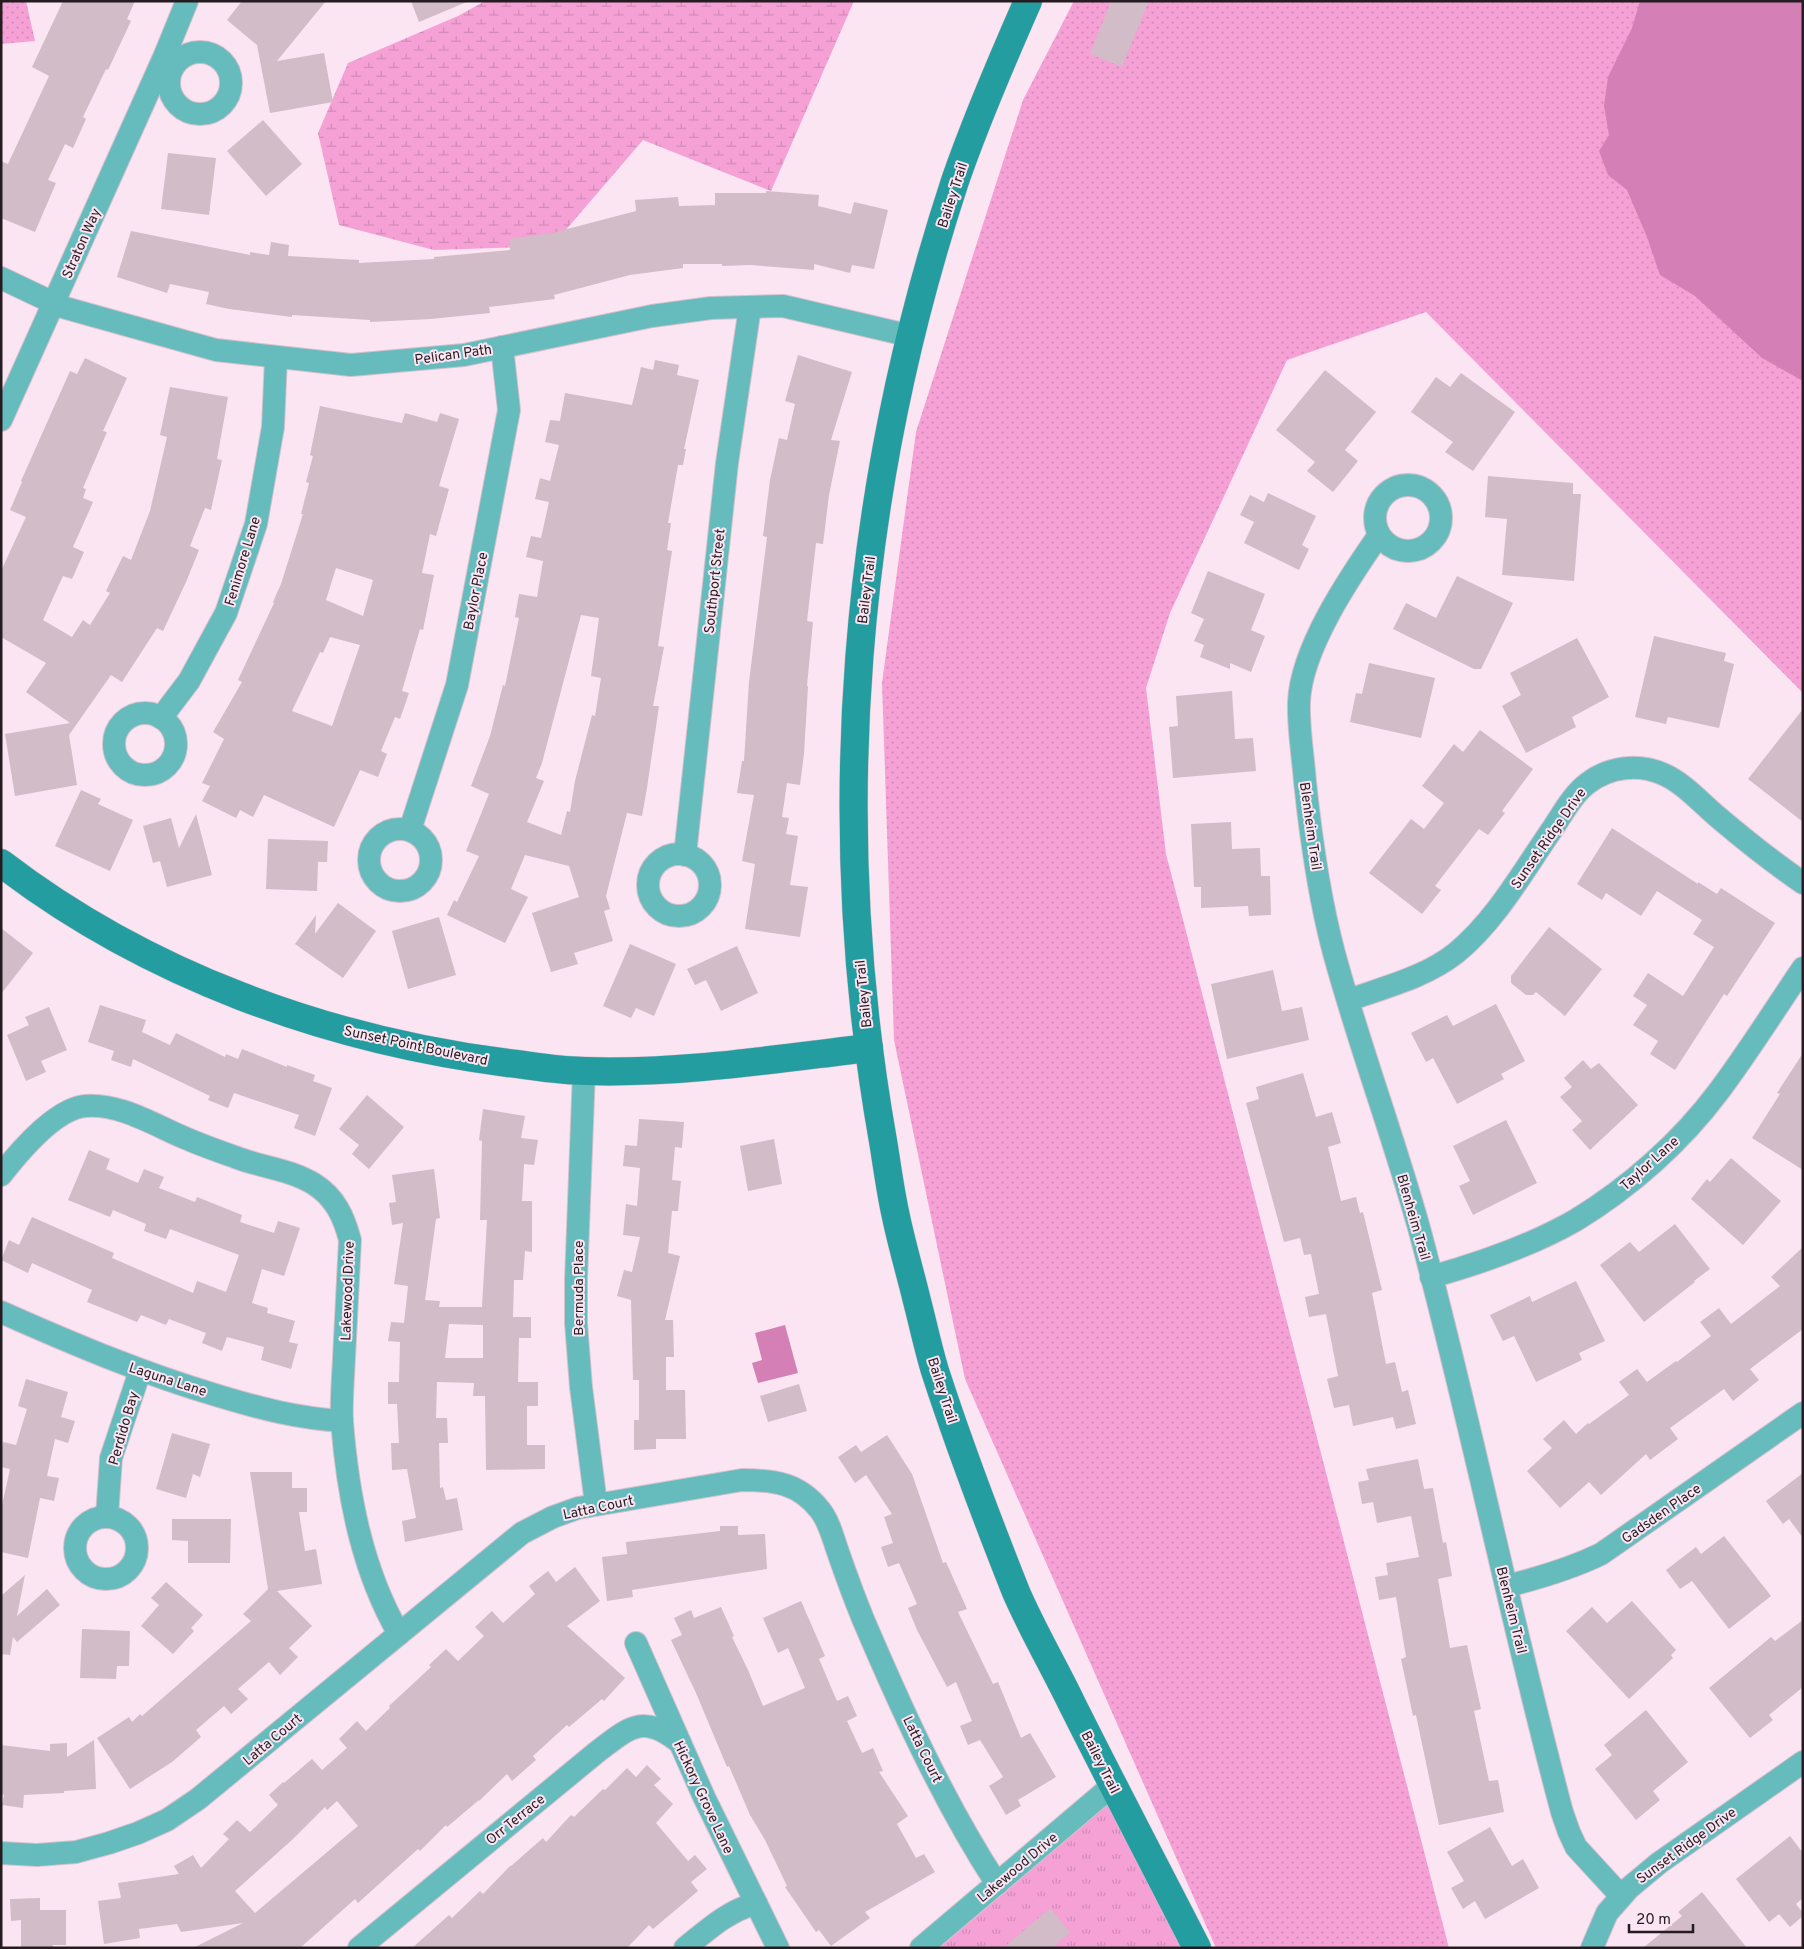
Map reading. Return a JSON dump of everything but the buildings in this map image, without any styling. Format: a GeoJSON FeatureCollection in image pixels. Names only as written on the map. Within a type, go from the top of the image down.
{"type":"FeatureCollection","features":[{"type":"Feature","properties":{"kind":"street","name":"Straton Way"},"geometry":{"type":"LineString","coordinates":[[1,420],[54,303],[166,67],[186,1]]}},
{"type":"Feature","properties":{"kind":"street","name":"Bailey Trail"},"geometry":{"type":"LineString","coordinates":[[1028,1],[995,77],[956,177],[931,259],[911,336],[883,464],[865,587],[856,688],[852,788],[854,891],[862,998],[876,1103],[895,1213],[934,1366],[980,1498],[1019,1598],[1197,1948]]}},
{"type":"Feature","properties":{"kind":"street","name":"Pelican Path"},"geometry":{"type":"LineString","coordinates":[[1,278],[62,307],[216,350],[351,365],[464,355],[652,316],[711,308],[783,306],[911,336]]}},
{"type":"Feature","properties":{"kind":"street","name":"Southport Street"},"geometry":{"type":"LineString","coordinates":[[684,855],[727,463],[750,307]]}},
{"type":"Feature","properties":{"kind":"street","name":"Baylor Place"},"geometry":{"type":"LineString","coordinates":[[410,830],[457,685],[466,638],[509,410],[502,347]]}},
{"type":"Feature","properties":{"kind":"street","name":"Fenimore Lane"},"geometry":{"type":"LineString","coordinates":[[161,718],[189,680],[226,613],[256,524],[272,427],[276,357]]}},
{"type":"Feature","properties":{"kind":"street","name":"Blenheim Trail"},"geometry":{"type":"LineString","coordinates":[[1379,535],[1350,576],[1309,657],[1302,678],[1299,700],[1309,824],[1334,953],[1418,1227],[1568,1832],[1576,1847],[1620,1896]]}},
{"type":"Feature","properties":{"kind":"street","name":"Sunset Ridge Drive"},"geometry":{"type":"LineString","coordinates":[[1349,1000],[1399,983],[1455,954],[1478,932],[1505,898],[1572,798],[1587,783],[1606,772],[1624,768],[1644,768],[1663,774],[1679,783],[1737,834],[1803,883]]}},
{"type":"Feature","properties":{"kind":"street","name":"Sunset Point Boulevard"},"geometry":{"type":"LineString","coordinates":[[1,863],[70,911],[124,942],[238,996],[360,1035],[421,1049],[469,1058],[584,1072],[703,1068],[775,1061],[869,1048]]}},
{"type":"Feature","properties":{"kind":"street","name":"Taylor Lane"},"geometry":{"type":"LineString","coordinates":[[1431,1277],[1473,1265],[1508,1252],[1566,1224],[1611,1197],[1651,1164],[1685,1131],[1718,1091],[1803,968]]}},
{"type":"Feature","properties":{"kind":"street","name":"Bermuda Place"},"geometry":{"type":"LineString","coordinates":[[584,1072],[576,1323],[581,1386],[596,1504]]}},
{"type":"Feature","properties":{"kind":"street","name":"Lakewood Drive"},"geometry":{"type":"LineString","coordinates":[[1,1175],[44,1127],[62,1115],[83,1106],[103,1106],[127,1112],[188,1140],[237,1158],[297,1176],[314,1184],[328,1195],[345,1221],[350,1240],[342,1421],[358,1528],[373,1580],[386,1611],[400,1634]]}},
{"type":"Feature","properties":{"kind":"street","name":"Laguna Lane"},"geometry":{"type":"LineString","coordinates":[[1,1312],[140,1371],[275,1413],[309,1419],[342,1421]]}},
{"type":"Feature","properties":{"kind":"street","name":"Perdido Bay"},"geometry":{"type":"LineString","coordinates":[[107,1516],[111,1458],[140,1371]]}},
{"type":"Feature","properties":{"kind":"street","name":"Gadsden Place"},"geometry":{"type":"LineString","coordinates":[[1507,1586],[1550,1575],[1601,1554],[1803,1413]]}},
{"type":"Feature","properties":{"kind":"street","name":"Latta Court"},"geometry":{"type":"LineString","coordinates":[[1,1853],[38,1855],[76,1852],[138,1834],[166,1820],[198,1799],[522,1533],[554,1517],[596,1504],[742,1480],[765,1480],[788,1484],[806,1496],[821,1511],[830,1528],[854,1596],[894,1692],[970,1843],[997,1884]]}},
{"type":"Feature","properties":{"kind":"street","name":"Hickory Grove Lane"},"geometry":{"type":"LineString","coordinates":[[636,1643],[725,1842],[778,1948]]}},
{"type":"Feature","properties":{"kind":"street","name":"Orr Terrace"},"geometry":{"type":"LineString","coordinates":[[359,1948],[581,1764],[623,1732],[644,1725],[666,1732],[680,1743]]}},
{"type":"Feature","properties":{"kind":"street","name":"Sunset Ridge Drive"},"geometry":{"type":"LineString","coordinates":[[1592,1948],[1607,1913],[1620,1896],[1659,1863],[1803,1762]]}},
{"type":"Feature","properties":{"kind":"street","name":"Lakewood Drive"},"geometry":{"type":"LineString","coordinates":[[921,1948],[1113,1785]]}},
{"type":"Feature","properties":{"kind":"street"},"geometry":{"type":"LineString","coordinates":[[685,1948],[722,1918],[736,1910],[756,1903]]}},
{"type":"Feature","properties":{"kind":"green space"},"geometry":{"type":"Polygon","coordinates":[[[1,1],[26,1],[35,41],[1,44],[1,1]]]}},
{"type":"Feature","properties":{"kind":"green space"},"geometry":{"type":"Polygon","coordinates":[[[485,1],[854,1],[771,191],[643,140],[552,246],[434,250],[339,225],[318,133],[348,63],[458,16],[485,1]]]}},
{"type":"Feature","properties":{"kind":"green space"},"geometry":{"type":"Polygon","coordinates":[[[1074,1],[1803,1],[1803,693],[1426,312],[1287,360],[1170,613],[1146,688],[1166,854],[1449,1948],[1216,1948],[965,1379],[894,1040],[882,683],[916,432],[1023,100],[1074,1]]]}},
{"type":"Feature","properties":{"kind":"green space"},"geometry":{"type":"Polygon","coordinates":[[[1104,1794],[1184,1948],[916,1948],[1104,1794]]]}},
{"type":"Feature","properties":{"kind":"shaded area"},"geometry":{"type":"Polygon","coordinates":[[[1640,1],[1803,1],[1803,381],[1762,358],[1695,296],[1660,275],[1647,237],[1627,190],[1608,175],[1599,151],[1609,135],[1604,106],[1608,77],[1632,28],[1640,1]]]}},
{"type":"Feature","properties":{"kind":"shaded area"},"geometry":{"type":"Polygon","coordinates":[[[785,1325],[798,1373],[758,1383],[752,1363],[762,1360],[755,1333],[785,1325]]]}}]}
